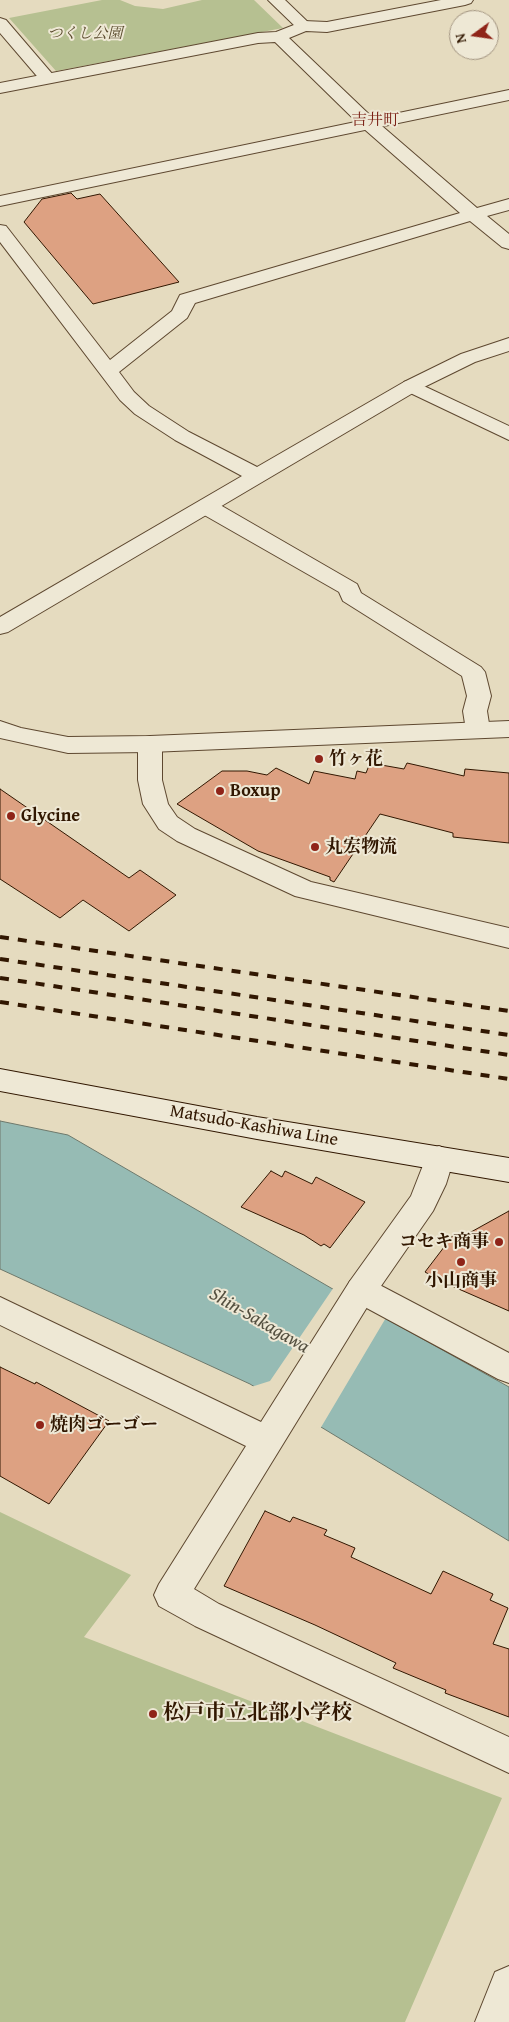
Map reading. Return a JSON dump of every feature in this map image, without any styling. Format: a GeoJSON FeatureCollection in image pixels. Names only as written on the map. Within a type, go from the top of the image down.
{"type":"FeatureCollection","features":[{"type":"Feature","properties":{"kind":"street"},"geometry":{"type":"LineString","coordinates":[[276,0],[304,26]]}},
{"type":"Feature","properties":{"kind":"street"},"geometry":{"type":"LineString","coordinates":[[0,88],[258,38],[279,38],[304,26],[327,27],[465,0]]}},
{"type":"Feature","properties":{"kind":"street"},"geometry":{"type":"LineString","coordinates":[[0,23],[48,79]]}},
{"type":"Feature","properties":{"kind":"street"},"geometry":{"type":"LineString","coordinates":[[279,38],[369,124],[509,243]]}},
{"type":"Feature","properties":{"kind":"street"},"geometry":{"type":"LineString","coordinates":[[0,201],[509,95]]}},
{"type":"Feature","properties":{"kind":"street"},"geometry":{"type":"LineString","coordinates":[[108,371],[180,314],[186,300],[509,204]]}},
{"type":"Feature","properties":{"kind":"street"},"geometry":{"type":"LineString","coordinates":[[0,230],[127,396],[142,410],[182,436],[257,476]]}},
{"type":"Feature","properties":{"kind":"street"},"geometry":{"type":"LineString","coordinates":[[0,627],[410,386],[468,358],[509,344]]}},
{"type":"Feature","properties":{"kind":"street"},"geometry":{"type":"LineString","coordinates":[[410,386],[509,434]]}},
{"type":"Feature","properties":{"kind":"street"},"geometry":{"type":"LineString","coordinates":[[207,507],[349,588],[352,596],[473,672],[479,696],[475,712],[478,730]]}},
{"type":"Feature","properties":{"kind":"street"},"geometry":{"type":"LineString","coordinates":[[0,729],[17,736],[68,745],[150,744],[509,729]]}},
{"type":"Feature","properties":{"kind":"street"},"geometry":{"type":"LineString","coordinates":[[150,744],[150,780],[156,804],[168,823],[193,839],[304,890],[509,938]]}},
{"type":"Feature","properties":{"kind":"street","name":"Matsudo-Kashiwa Line"},"geometry":{"type":"LineString","coordinates":[[0,1080],[257,1128],[509,1170]]}},
{"type":"Feature","properties":{"kind":"street"},"geometry":{"type":"LineString","coordinates":[[438,1158],[431,1184],[422,1203],[359,1293],[171,1595],[207,1615],[509,1755]]}},
{"type":"Feature","properties":{"kind":"street"},"geometry":{"type":"LineString","coordinates":[[359,1293],[509,1369]]}},
{"type":"Feature","properties":{"kind":"street"},"geometry":{"type":"LineString","coordinates":[[0,1310],[271,1434]]}},
{"type":"Feature","properties":{"kind":"street"},"geometry":{"type":"LineString","coordinates":[[495,2022],[509,1986]]}},
{"type":"Feature","properties":{"kind":"green space","name":"つくし公園"},"geometry":{"type":"Polygon","coordinates":[[[102,0],[120,0],[135,6],[163,9],[202,0],[254,0],[283,28],[56,71],[9,18],[102,0]]]}},
{"type":"Feature","properties":{"kind":"green space","name":"松戸市立北部小学校"},"geometry":{"type":"Polygon","coordinates":[[[0,1512],[131,1575],[84,1637],[502,1798],[405,2022],[0,2022],[0,1512]]]}},
{"type":"Feature","properties":{"kind":"water","name":"Shin-Sakagawa"},"geometry":{"type":"Polygon","coordinates":[[[0,1121],[68,1135],[331,1288],[509,1387],[509,1541],[250,1384],[0,1269],[0,1121]]]}},
{"type":"Feature","properties":{"kind":"pier"},"geometry":{"type":"Polygon","coordinates":[[[334,1287],[387,1316],[320,1429],[251,1387],[270,1381],[334,1287]]]}},
{"type":"Feature","properties":{"kind":"building"},"geometry":{"type":"Polygon","coordinates":[[[71,193],[77,199],[100,194],[179,282],[93,304],[24,222],[42,199],[71,193]]]}},
{"type":"Feature","properties":{"kind":"building"},"geometry":{"type":"Polygon","coordinates":[[[370,763],[404,769],[407,763],[464,776],[465,769],[509,773],[509,843],[453,837],[453,833],[380,814],[334,882],[330,880],[330,877],[258,851],[177,804],[222,771],[247,771],[267,775],[276,768],[309,784],[314,771],[355,779],[357,771],[366,773],[370,763]]]}},
{"type":"Feature","properties":{"kind":"building"},"geometry":{"type":"Polygon","coordinates":[[[0,789],[129,878],[140,870],[176,895],[129,931],[83,900],[60,918],[0,879],[0,789]]]}},
{"type":"Feature","properties":{"kind":"building"},"geometry":{"type":"Polygon","coordinates":[[[271,1171],[282,1177],[285,1171],[312,1184],[316,1177],[365,1202],[330,1248],[324,1244],[321,1246],[304,1235],[241,1207],[271,1171]]]}},
{"type":"Feature","properties":{"kind":"building"},"geometry":{"type":"Polygon","coordinates":[[[509,1211],[509,1311],[445,1283],[425,1272],[454,1234],[462,1237],[509,1211]]]}},
{"type":"Feature","properties":{"kind":"building"},"geometry":{"type":"Polygon","coordinates":[[[0,1367],[35,1384],[36,1382],[109,1421],[49,1504],[0,1476],[0,1367]]]}},
{"type":"Feature","properties":{"kind":"building"},"geometry":{"type":"Polygon","coordinates":[[[265,1511],[290,1522],[293,1517],[327,1530],[324,1535],[355,1548],[351,1557],[431,1594],[443,1571],[493,1594],[490,1600],[508,1608],[493,1644],[509,1649],[509,1717],[445,1693],[446,1690],[393,1668],[396,1663],[315,1625],[224,1586],[265,1511]]]}},
{"type":"Feature","properties":{"kind":"railway"},"geometry":{"type":"LineString","coordinates":[[0,937],[509,1011]]}},
{"type":"Feature","properties":{"kind":"railway"},"geometry":{"type":"LineString","coordinates":[[0,959],[509,1035]]}},
{"type":"Feature","properties":{"kind":"railway"},"geometry":{"type":"LineString","coordinates":[[0,978],[509,1055]]}},
{"type":"Feature","properties":{"kind":"railway"},"geometry":{"type":"LineString","coordinates":[[0,1002],[509,1079]]}},
{"type":"Feature","properties":{"kind":"place","name":"竹ヶ花"},"geometry":{"type":"Point","coordinates":[319,759]}},
{"type":"Feature","properties":{"kind":"place","name":"Boxup"},"geometry":{"type":"Point","coordinates":[220,791]}},
{"type":"Feature","properties":{"kind":"place","name":"Glycine"},"geometry":{"type":"Point","coordinates":[11,816]}},
{"type":"Feature","properties":{"kind":"place","name":"丸宏物流"},"geometry":{"type":"Point","coordinates":[315,847]}},
{"type":"Feature","properties":{"kind":"place","name":"コセキ商事"},"geometry":{"type":"Point","coordinates":[499,1242]}},
{"type":"Feature","properties":{"kind":"place","name":"小山商事"},"geometry":{"type":"Point","coordinates":[461,1262]}},
{"type":"Feature","properties":{"kind":"place","name":"焼肉ゴーゴー"},"geometry":{"type":"Point","coordinates":[40,1425]}},
{"type":"Feature","properties":{"kind":"place","name":"松戸市立北部小学校"},"geometry":{"type":"Point","coordinates":[153,1714]}},
{"type":"Feature","properties":{"kind":"district","name":"吉井町"},"geometry":{"type":"Point","coordinates":[375,121]}}]}
